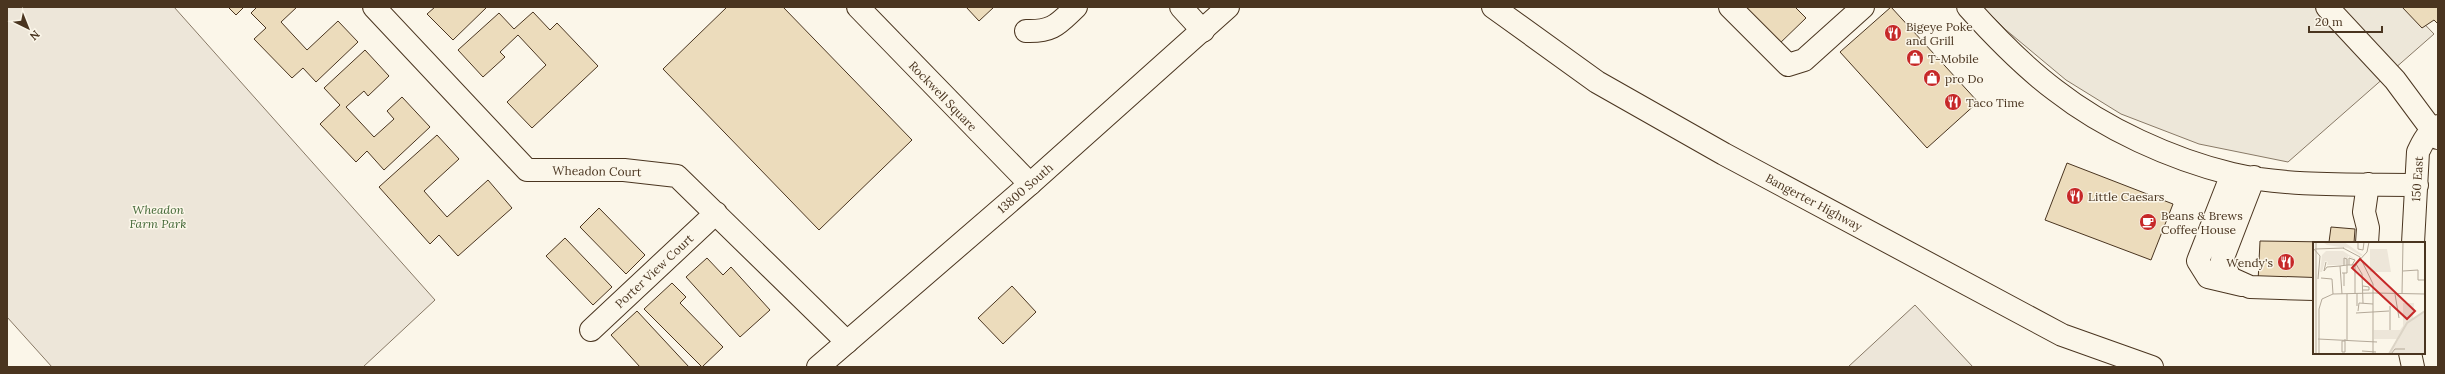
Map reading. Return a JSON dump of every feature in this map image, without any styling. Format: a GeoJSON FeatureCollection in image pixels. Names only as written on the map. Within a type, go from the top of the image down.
{"type":"FeatureCollection","features":[{"type":"Feature","properties":{"kind":"main road","name":"Wheadon Court"},"geometry":{"type":"LineString","coordinates":[[374,7],[527,170],[624,170],[676,176],[716,213],[847,342]]}},
{"type":"Feature","properties":{"kind":"main road","name":"Rockwell Square"},"geometry":{"type":"LineString","coordinates":[[858,7],[1030,184]]}},
{"type":"Feature","properties":{"kind":"main road"},"geometry":{"type":"LineString","coordinates":[[1026,31],[1043,32],[1055,27],[1076,7]]}},
{"type":"Feature","properties":{"kind":"main road"},"geometry":{"type":"LineString","coordinates":[[1181,7],[1203,31]]}},
{"type":"Feature","properties":{"kind":"main road","name":"13800 South"},"geometry":{"type":"LineString","coordinates":[[818,367],[1030,184],[1203,31],[1228,7]]}},
{"type":"Feature","properties":{"kind":"main road","name":"Bangerter Highway"},"geometry":{"type":"LineString","coordinates":[[1493,7],[1597,82],[1724,154],[2062,335],[2152,367]]}},
{"type":"Feature","properties":{"kind":"main road"},"geometry":{"type":"LineString","coordinates":[[1730,7],[1788,65],[1804,60],[1863,7]]}},
{"type":"Feature","properties":{"kind":"main road"},"geometry":{"type":"LineString","coordinates":[[1968,7],[2004,46],[2056,91],[2114,128],[2178,156],[2232,174],[2254,177],[2317,183],[2416,185]]}},
{"type":"Feature","properties":{"kind":"main road"},"geometry":{"type":"LineString","coordinates":[[2327,7],[2395,80],[2436,131]]}},
{"type":"Feature","properties":{"kind":"main road","name":"150 East"},"geometry":{"type":"LineString","coordinates":[[2414,242],[2418,152],[2423,141],[2436,131]]}},
{"type":"Feature","properties":{"kind":"main road"},"geometry":{"type":"LineString","coordinates":[[2232,174],[2198,261],[2208,277],[2250,287],[2313,289]]}},
{"type":"Feature","properties":{"kind":"main road"},"geometry":{"type":"LineString","coordinates":[[2250,287],[2230,278],[2222,260],[2254,177]]}},
{"type":"Feature","properties":{"kind":"main road"},"geometry":{"type":"LineString","coordinates":[[2367,242],[2368,228],[2364,212],[2368,184]]}},
{"type":"Feature","properties":{"kind":"main road","name":"Porter View Court"},"geometry":{"type":"LineString","coordinates":[[591,330],[716,213]]}},
{"type":"Feature","properties":{"kind":"main road"},"geometry":{"type":"LineString","coordinates":[[2410,354],[2413,367]]}},
{"type":"Feature","properties":{"kind":"green space","name":"Wheadon Farm Park"},"geometry":{"type":"Polygon","coordinates":[[[7,7],[174,7],[435,300],[363,367],[52,367],[7,317],[7,7]]]}},
{"type":"Feature","properties":{"kind":"green space"},"geometry":{"type":"Polygon","coordinates":[[[1915,305],[1973,367],[1848,367],[1915,305]]]}},
{"type":"Feature","properties":{"kind":"shaded area"},"geometry":{"type":"Polygon","coordinates":[[[1983,7],[2408,7],[2434,34],[2288,162],[2199,144],[2121,114],[2066,80],[2006,30],[1983,7]]]}},
{"type":"Feature","properties":{"kind":"building"},"geometry":{"type":"Polygon","coordinates":[[[228,7],[244,7],[236,15],[228,7]]]}},
{"type":"Feature","properties":{"kind":"building"},"geometry":{"type":"Polygon","coordinates":[[[257,7],[297,7],[281,22],[307,50],[338,21],[358,42],[316,82],[303,68],[292,78],[254,39],[266,28],[251,13],[257,7]]]}},
{"type":"Feature","properties":{"kind":"building"},"geometry":{"type":"Polygon","coordinates":[[[435,7],[487,7],[453,40],[427,14],[435,7]]]}},
{"type":"Feature","properties":{"kind":"building"},"geometry":{"type":"Polygon","coordinates":[[[727,7],[783,7],[912,140],[819,230],[663,69],[727,7]]]}},
{"type":"Feature","properties":{"kind":"building"},"geometry":{"type":"Polygon","coordinates":[[[966,7],[994,7],[979,21],[966,7]]]}},
{"type":"Feature","properties":{"kind":"building"},"geometry":{"type":"Polygon","coordinates":[[[1741,7],[1795,7],[1806,18],[1778,45],[1741,7]]]}},
{"type":"Feature","properties":{"kind":"building"},"geometry":{"type":"Polygon","coordinates":[[[1891,7],[1978,102],[1927,148],[1840,52],[1891,7]]]}},
{"type":"Feature","properties":{"kind":"building"},"geometry":{"type":"Polygon","coordinates":[[[2402,7],[2438,7],[2438,24],[2434,20],[2422,28],[2402,7]]]}},
{"type":"Feature","properties":{"kind":"building"},"geometry":{"type":"Polygon","coordinates":[[[533,12],[550,30],[557,23],[598,66],[532,128],[507,102],[546,65],[518,35],[500,52],[505,57],[483,77],[458,50],[499,13],[514,29],[533,12]]]}},
{"type":"Feature","properties":{"kind":"building"},"geometry":{"type":"Polygon","coordinates":[[[365,50],[389,76],[368,96],[364,91],[346,107],[374,137],[394,119],[387,111],[402,97],[430,127],[384,170],[367,151],[356,162],[320,124],[340,105],[324,88],[365,50]]]}},
{"type":"Feature","properties":{"kind":"building"},"geometry":{"type":"Polygon","coordinates":[[[437,135],[459,159],[424,191],[447,217],[488,180],[512,208],[458,256],[439,235],[430,244],[379,187],[437,135]]]}},
{"type":"Feature","properties":{"kind":"building"},"geometry":{"type":"Polygon","coordinates":[[[2067,163],[2173,204],[2151,260],[2045,220],[2067,163]]]}},
{"type":"Feature","properties":{"kind":"building"},"geometry":{"type":"Polygon","coordinates":[[[599,208],[645,255],[626,274],[580,227],[599,208]]]}},
{"type":"Feature","properties":{"kind":"building","name":"Wendy's"},"geometry":{"type":"Polygon","coordinates":[[[2331,227],[2355,229],[2354,242],[2329,242],[2331,227]]]}},
{"type":"Feature","properties":{"kind":"building"},"geometry":{"type":"Polygon","coordinates":[[[565,238],[612,287],[593,305],[546,256],[565,238]]]}},
{"type":"Feature","properties":{"kind":"building","name":"Wendy's"},"geometry":{"type":"Polygon","coordinates":[[[2260,241],[2329,242],[2313,242],[2313,283],[2258,282],[2260,241]]]}},
{"type":"Feature","properties":{"kind":"building"},"geometry":{"type":"Polygon","coordinates":[[[707,258],[723,275],[731,267],[770,310],[740,337],[686,277],[707,258]]]}},
{"type":"Feature","properties":{"kind":"building"},"geometry":{"type":"Polygon","coordinates":[[[672,283],[686,297],[680,303],[723,347],[702,367],[644,309],[672,283]]]}},
{"type":"Feature","properties":{"kind":"building"},"geometry":{"type":"Polygon","coordinates":[[[1012,286],[1036,312],[1003,344],[978,318],[1012,286]]]}},
{"type":"Feature","properties":{"kind":"building"},"geometry":{"type":"Polygon","coordinates":[[[637,311],[689,367],[640,367],[611,335],[637,311]]]}},
{"type":"Feature","properties":{"kind":"place","name":"Bigeye Poke and Grill"},"geometry":{"type":"Point","coordinates":[1893,33]}},
{"type":"Feature","properties":{"kind":"place","name":"T-Mobile"},"geometry":{"type":"Point","coordinates":[1915,58]}},
{"type":"Feature","properties":{"kind":"place","name":"pro Do"},"geometry":{"type":"Point","coordinates":[1932,78]}},
{"type":"Feature","properties":{"kind":"place","name":"Taco Time"},"geometry":{"type":"Point","coordinates":[1953,102]}},
{"type":"Feature","properties":{"kind":"place","name":"Little Caesars"},"geometry":{"type":"Point","coordinates":[2075,196]}},
{"type":"Feature","properties":{"kind":"place","name":"Beans & Brews Coffee House"},"geometry":{"type":"Point","coordinates":[2148,222]}},
{"type":"Feature","properties":{"kind":"place","name":"Wendy's"},"geometry":{"type":"Point","coordinates":[2286,262]}}]}
